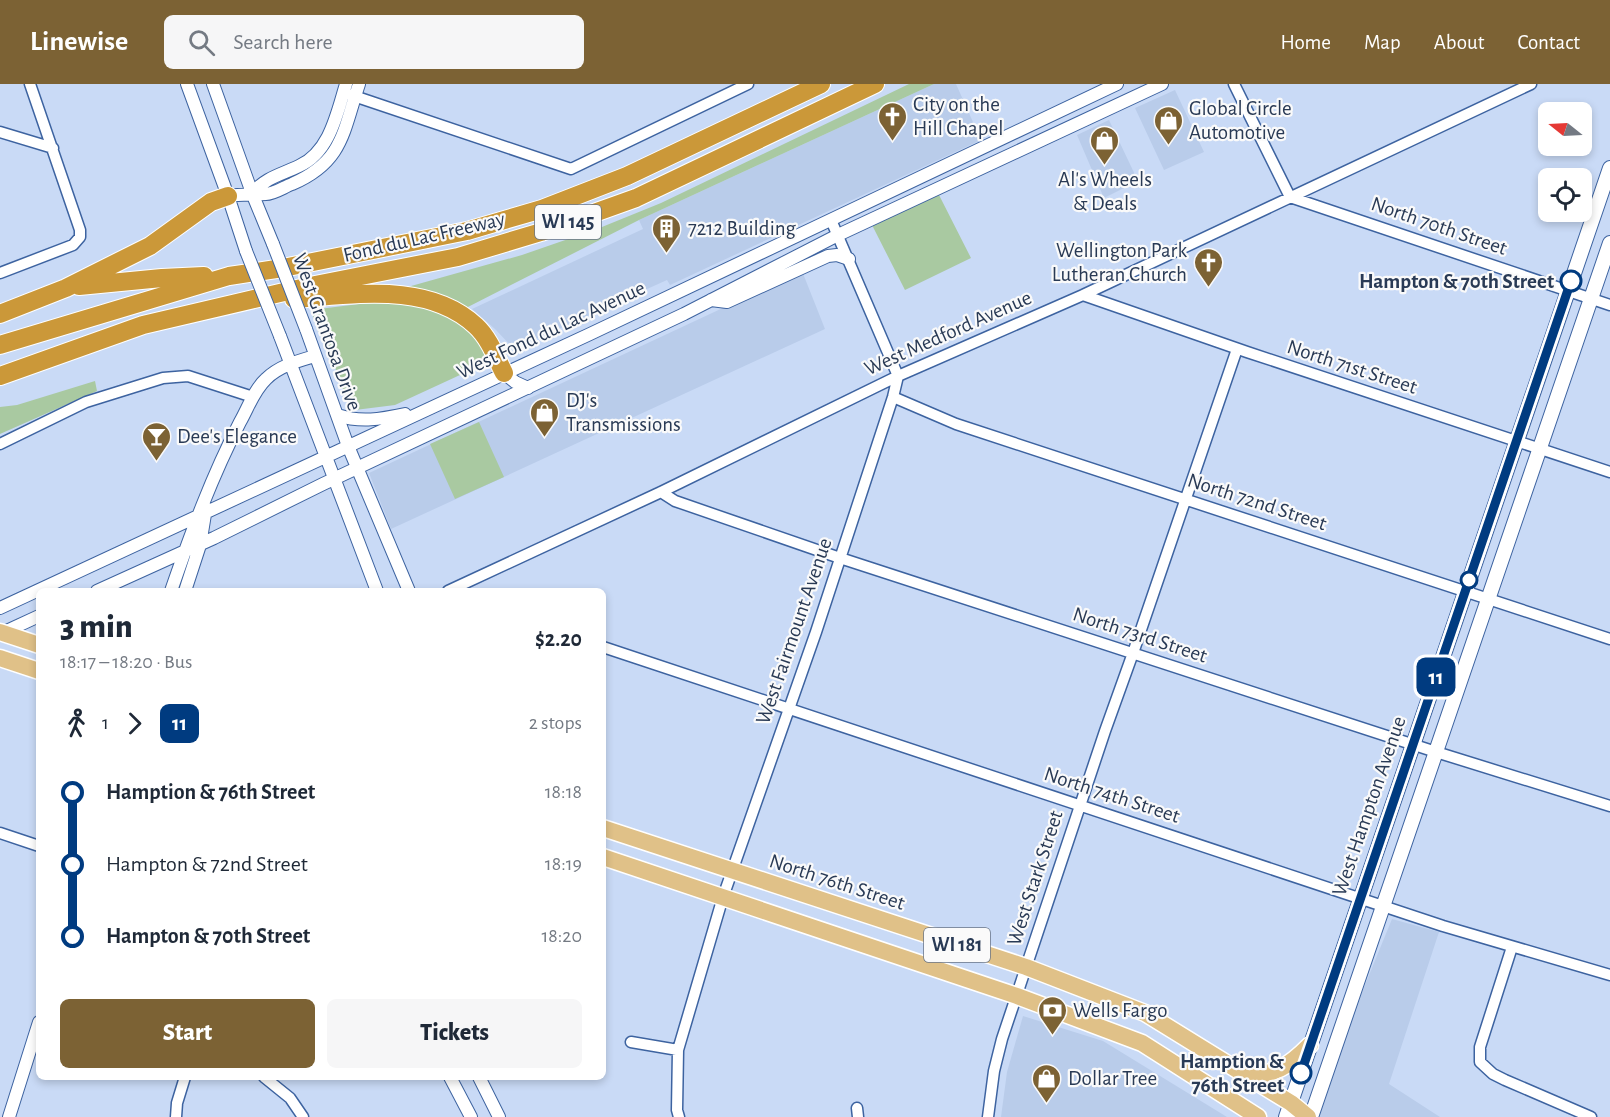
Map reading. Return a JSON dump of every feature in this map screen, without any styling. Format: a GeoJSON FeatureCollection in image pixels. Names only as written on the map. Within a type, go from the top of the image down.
{"type":"FeatureCollection","features":[{"type":"Feature","properties":{"kind":"highway","name":"Fond du Lac Freeway"},"geometry":{"type":"LineString","coordinates":[[0,345],[229,276],[283,268],[467,231],[542,210],[627,176],[821,84]]}},
{"type":"Feature","properties":{"kind":"highway","name":"Fond du Lac Freeway"},"geometry":{"type":"LineString","coordinates":[[0,376],[142,326],[310,286],[459,257],[541,232],[636,198],[875,84]]}},
{"type":"Feature","properties":{"kind":"highway"},"geometry":{"type":"LineString","coordinates":[[0,314],[66,288],[150,246],[211,202],[228,196]]}},
{"type":"Feature","properties":{"kind":"highway"},"geometry":{"type":"LineString","coordinates":[[66,288],[162,278],[229,276]]}},
{"type":"Feature","properties":{"kind":"highway"},"geometry":{"type":"LineString","coordinates":[[241,302],[372,294],[423,298],[453,310],[476,326],[487,340],[504,373]]}},
{"type":"Feature","properties":{"kind":"main road","name":"West Hampton Avenue"},"geometry":{"type":"LineString","coordinates":[[1288,1110],[1610,168]]}},
{"type":"Feature","properties":{"kind":"main road"},"geometry":{"type":"LineString","coordinates":[[1309,1117],[1610,243]]}},
{"type":"Feature","properties":{"kind":"main road"},"geometry":{"type":"LineString","coordinates":[[1,633],[36,644]]}},
{"type":"Feature","properties":{"kind":"main road"},"geometry":{"type":"LineString","coordinates":[[0,658],[36,670]]}},
{"type":"Feature","properties":{"kind":"main road","name":"North 76th Street"},"geometry":{"type":"LineString","coordinates":[[606,829],[1026,967],[1145,1013],[1234,1068],[1288,1110],[1309,1117]]}},
{"type":"Feature","properties":{"kind":"main road","name":"WI 181"},"geometry":{"type":"LineString","coordinates":[[606,858],[1017,996],[1142,1043],[1258,1117]]}},
{"type":"Feature","properties":{"kind":"main road"},"geometry":{"type":"LineString","coordinates":[[1234,1068],[1254,1074],[1271,1073],[1289,1065],[1311,1045]]}},
{"type":"Feature","properties":{"kind":"street"},"geometry":{"type":"LineString","coordinates":[[0,273],[73,245],[80,237],[80,230],[30,84]]}},
{"type":"Feature","properties":{"kind":"street"},"geometry":{"type":"LineString","coordinates":[[187,84],[246,251],[376,588]]}},
{"type":"Feature","properties":{"kind":"street","name":"West Grantosa Drive"},"geometry":{"type":"LineString","coordinates":[[213,84],[348,446],[408,588]]}},
{"type":"Feature","properties":{"kind":"street"},"geometry":{"type":"LineString","coordinates":[[228,196],[268,194],[307,177],[322,167],[338,146],[351,89],[571,169],[748,84]]}},
{"type":"Feature","properties":{"kind":"street","name":"West Fond du Lac Avenue"},"geometry":{"type":"LineString","coordinates":[[43,588],[831,220],[1116,84]]}},
{"type":"Feature","properties":{"kind":"street","name":"West Fond du Lac Avenue"},"geometry":{"type":"LineString","coordinates":[[105,588],[184,553],[711,300],[838,235],[1162,84]]}},
{"type":"Feature","properties":{"kind":"street"},"geometry":{"type":"LineString","coordinates":[[1234,84],[1290,197]]}},
{"type":"Feature","properties":{"kind":"street","name":"West Medford Avenue"},"geometry":{"type":"LineString","coordinates":[[455,588],[661,492],[898,376],[1083,295],[1532,84]]}},
{"type":"Feature","properties":{"kind":"street"},"geometry":{"type":"LineString","coordinates":[[0,132],[53,148]]}},
{"type":"Feature","properties":{"kind":"street","name":"North 70th Street"},"geometry":{"type":"LineString","coordinates":[[1290,197],[1610,305]]}},
{"type":"Feature","properties":{"kind":"street"},"geometry":{"type":"LineString","coordinates":[[831,220],[898,376]]}},
{"type":"Feature","properties":{"kind":"street"},"geometry":{"type":"LineString","coordinates":[[711,300],[727,302],[828,256],[837,255],[849,260]]}},
{"type":"Feature","properties":{"kind":"street","name":"North 71st Street"},"geometry":{"type":"LineString","coordinates":[[1083,295],[1237,349],[1610,472]]}},
{"type":"Feature","properties":{"kind":"street","name":"West Stark Street"},"geometry":{"type":"LineString","coordinates":[[988,1117],[994,1071],[1002,1039],[1237,349]]}},
{"type":"Feature","properties":{"kind":"street"},"geometry":{"type":"LineString","coordinates":[[172,588],[223,454],[253,397],[264,380],[291,363],[315,356]]}},
{"type":"Feature","properties":{"kind":"street"},"geometry":{"type":"LineString","coordinates":[[504,373],[515,382],[528,388]]}},
{"type":"Feature","properties":{"kind":"street"},"geometry":{"type":"LineString","coordinates":[[0,444],[86,402],[163,378],[188,376],[253,397]]}},
{"type":"Feature","properties":{"kind":"street","name":"West Fairmount Avenue"},"geometry":{"type":"LineString","coordinates":[[679,1117],[677,1110],[678,1050],[723,897],[840,558],[898,376]]}},
{"type":"Feature","properties":{"kind":"street","name":"North 72nd Street"},"geometry":{"type":"LineString","coordinates":[[893,396],[956,424],[1610,639]]}},
{"type":"Feature","properties":{"kind":"street"},"geometry":{"type":"LineString","coordinates":[[337,415],[355,420],[383,419],[432,407]]}},
{"type":"Feature","properties":{"kind":"street","name":"North 73rd Street"},"geometry":{"type":"LineString","coordinates":[[661,492],[675,501],[840,558],[1413,745],[1610,806]]}},
{"type":"Feature","properties":{"kind":"street"},"geometry":{"type":"LineString","coordinates":[[186,588],[200,545],[201,514]]}},
{"type":"Feature","properties":{"kind":"street","name":"West Fond du Lac Avenue"},"geometry":{"type":"LineString","coordinates":[[0,608],[36,591]]}},
{"type":"Feature","properties":{"kind":"street"},"geometry":{"type":"LineString","coordinates":[[1,633],[36,617]]}},
{"type":"Feature","properties":{"kind":"street","name":"North 74th Street"},"geometry":{"type":"LineString","coordinates":[[606,648],[1383,906],[1610,975]]}},
{"type":"Feature","properties":{"kind":"street"},"geometry":{"type":"LineString","coordinates":[[0,833],[36,845]]}},
{"type":"Feature","properties":{"kind":"street"},"geometry":{"type":"LineString","coordinates":[[1512,947],[1480,1047],[1480,1062],[1485,1068],[1505,1080],[1591,1117]]}},
{"type":"Feature","properties":{"kind":"street"},"geometry":{"type":"LineString","coordinates":[[9,1117],[36,1032]]}},
{"type":"Feature","properties":{"kind":"street"},"geometry":{"type":"LineString","coordinates":[[631,1042],[678,1050]]}},
{"type":"Feature","properties":{"kind":"street"},"geometry":{"type":"LineString","coordinates":[[176,1117],[177,1103],[184,1080]]}},
{"type":"Feature","properties":{"kind":"street"},"geometry":{"type":"LineString","coordinates":[[268,1080],[290,1098],[303,1117]]}},
{"type":"Feature","properties":{"kind":"street"},"geometry":{"type":"LineString","coordinates":[[452,1080],[471,1117]]}},
{"type":"Feature","properties":{"kind":"street"},"geometry":{"type":"LineString","coordinates":[[480,1080],[499,1117]]}},
{"type":"Feature","properties":{"kind":"shaded area"},"geometry":{"type":"Polygon","coordinates":[[[934,84],[956,84],[981,140],[670,285],[667,280],[514,349],[472,309],[643,229],[639,220],[934,84]]]}},
{"type":"Feature","properties":{"kind":"shaded area"},"geometry":{"type":"Polygon","coordinates":[[[1175,90],[1204,152],[1164,170],[1135,108],[1175,90]]]}},
{"type":"Feature","properties":{"kind":"shaded area"},"geometry":{"type":"Polygon","coordinates":[[[1109,120],[1138,181],[1104,198],[1077,135],[1109,120]]]}},
{"type":"Feature","properties":{"kind":"shaded area"},"geometry":{"type":"Polygon","coordinates":[[[802,271],[825,329],[391,529],[369,473],[802,271]]]}},
{"type":"Feature","properties":{"kind":"shaded area"},"geometry":{"type":"Polygon","coordinates":[[[1392,919],[1439,932],[1389,1084],[1440,1117],[1311,1117],[1392,919]]]}},
{"type":"Feature","properties":{"kind":"shaded area"},"geometry":{"type":"Polygon","coordinates":[[[1023,1016],[1103,1041],[1227,1117],[1001,1117],[1007,1072],[1023,1016]]]}},
{"type":"Feature","properties":{"kind":"green space"},"geometry":{"type":"Polygon","coordinates":[[[909,84],[934,84],[639,220],[462,310],[404,288],[522,255],[597,229],[661,203],[909,84]]]}},
{"type":"Feature","properties":{"kind":"green space"},"geometry":{"type":"Polygon","coordinates":[[[939,195],[971,258],[905,290],[872,225],[939,195]]]}},
{"type":"Feature","properties":{"kind":"green space"},"geometry":{"type":"Polygon","coordinates":[[[375,302],[408,302],[459,319],[486,351],[486,363],[395,405],[355,410],[350,408],[311,310],[375,302]]]}},
{"type":"Feature","properties":{"kind":"green space"},"geometry":{"type":"Polygon","coordinates":[[[95,381],[97,391],[0,434],[0,407],[17,405],[95,381]]]}},
{"type":"Feature","properties":{"kind":"green space"},"geometry":{"type":"Polygon","coordinates":[[[479,422],[504,477],[455,499],[430,444],[479,422]]]}},
{"type":"Feature","properties":{"kind":"bus line","name":"11"},"geometry":{"type":"LineString","coordinates":[[1301,1073],[1571,281]]}},
{"type":"Feature","properties":{"kind":"place","name":"City on the Hill Chapel"},"geometry":{"type":"Point","coordinates":[892,142]}},
{"type":"Feature","properties":{"kind":"place","name":"Global Circle Automotive"},"geometry":{"type":"Point","coordinates":[1168,146]}},
{"type":"Feature","properties":{"kind":"place","name":"Al's Wheels & Deals"},"geometry":{"type":"Point","coordinates":[1105,166]}},
{"type":"Feature","properties":{"kind":"place","name":"7212 Building"},"geometry":{"type":"Point","coordinates":[667,254]}},
{"type":"Feature","properties":{"kind":"place","name":"Hampton & 70th Street"},"geometry":{"type":"Point","coordinates":[1571,281]}},
{"type":"Feature","properties":{"kind":"place","name":"Wellington Park Lutheran Church"},"geometry":{"type":"Point","coordinates":[1208,288]}},
{"type":"Feature","properties":{"kind":"place","name":"DJ's Transmissions"},"geometry":{"type":"Point","coordinates":[545,438]}},
{"type":"Feature","properties":{"kind":"place","name":"Dee's Elegance"},"geometry":{"type":"Point","coordinates":[156,462]}},
{"type":"Feature","properties":{"kind":"place","name":"Wells Fargo"},"geometry":{"type":"Point","coordinates":[1052,1036]}},
{"type":"Feature","properties":{"kind":"place","name":"Hamption & 76th Street"},"geometry":{"type":"Point","coordinates":[1301,1073]}},
{"type":"Feature","properties":{"kind":"place","name":"Dollar Tree"},"geometry":{"type":"Point","coordinates":[1047,1104]}}]}
